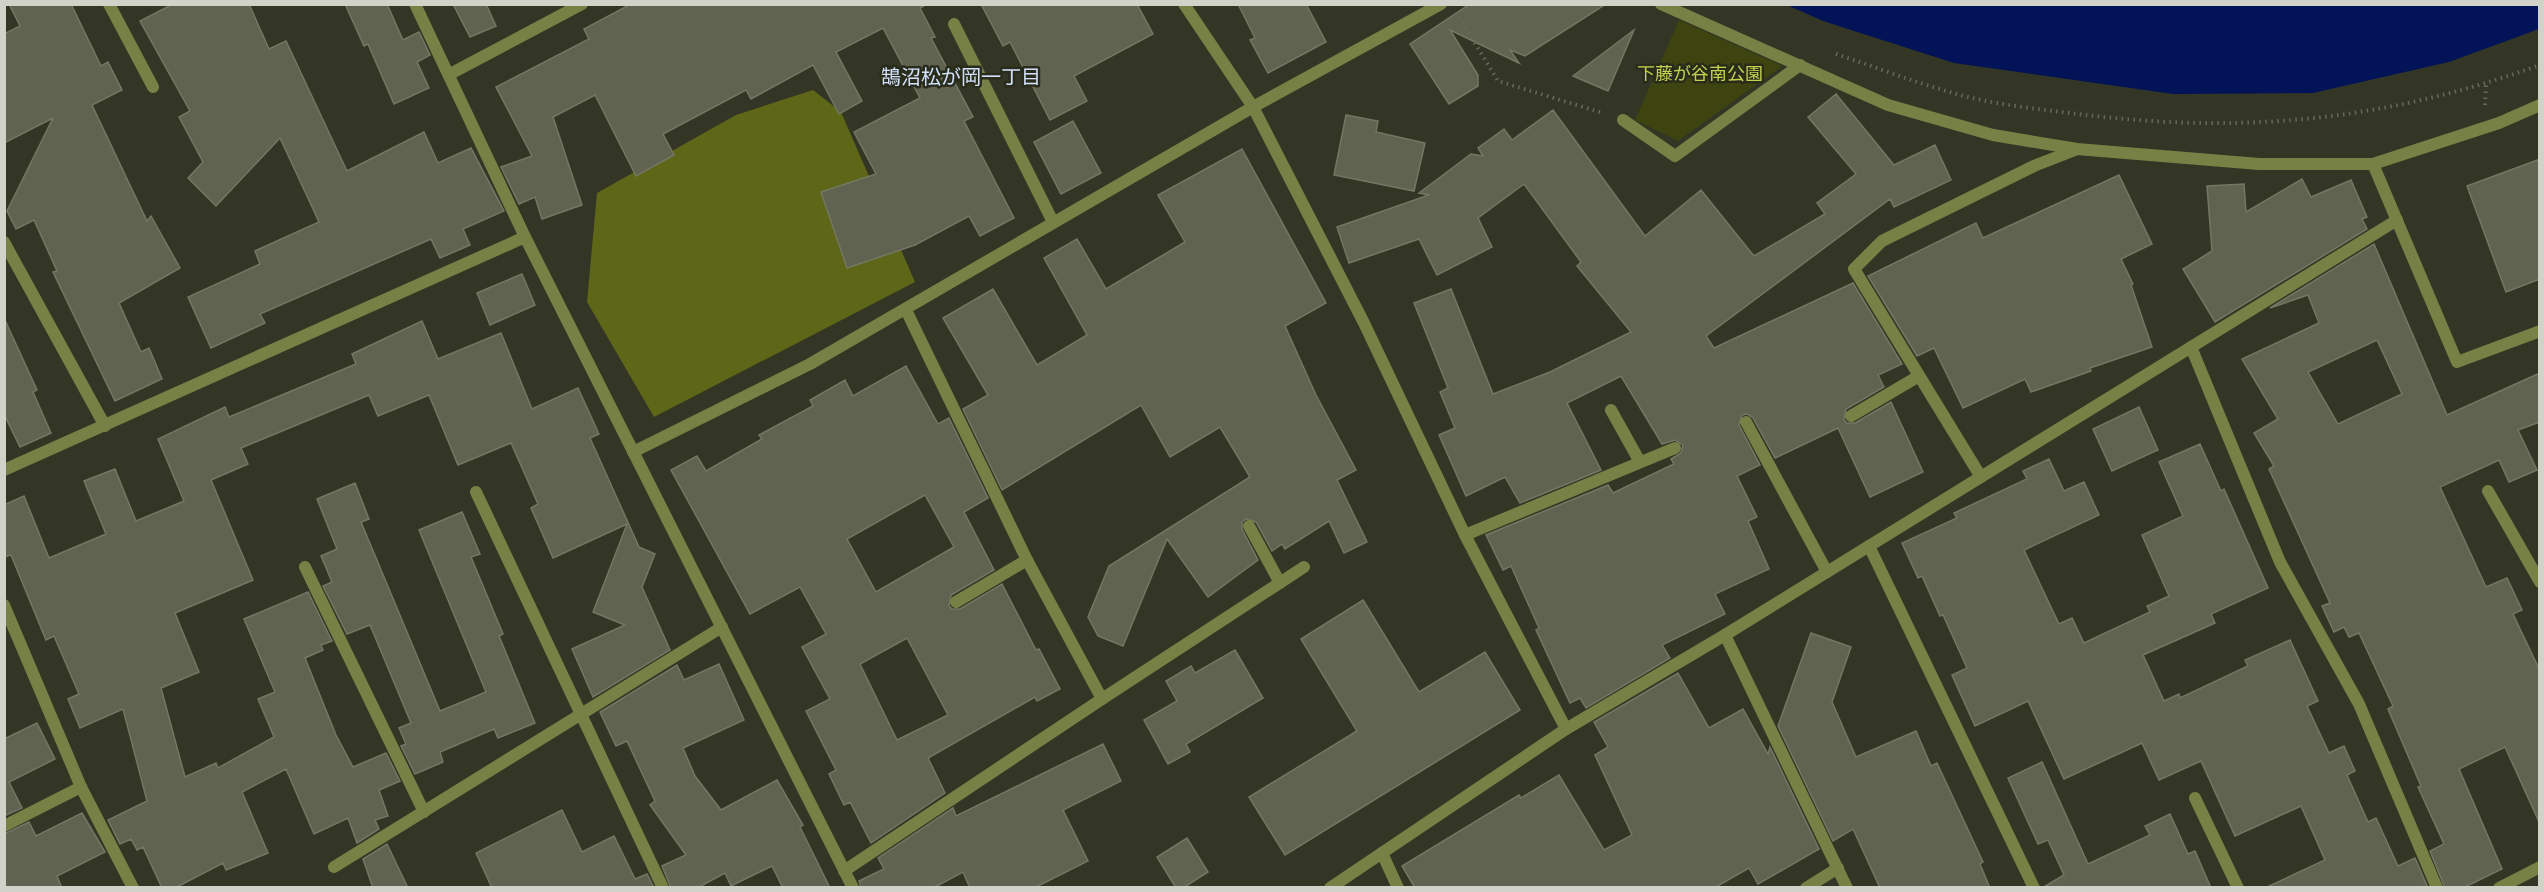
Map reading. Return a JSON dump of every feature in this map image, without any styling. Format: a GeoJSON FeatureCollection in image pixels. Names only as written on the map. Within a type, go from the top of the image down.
{"type":"FeatureCollection","features":[{"type":"Feature","properties":{"kind":"street"},"geometry":{"type":"LineString","coordinates":[[109,4],[153,87]]}},
{"type":"Feature","properties":{"kind":"street"},"geometry":{"type":"LineString","coordinates":[[415,4],[525,237],[853,888]]}},
{"type":"Feature","properties":{"kind":"street"},"geometry":{"type":"LineString","coordinates":[[450,74],[582,4]]}},
{"type":"Feature","properties":{"kind":"street"},"geometry":{"type":"LineString","coordinates":[[1184,4],[1252,107],[1364,323],[1465,535],[1566,729]]}},
{"type":"Feature","properties":{"kind":"street"},"geometry":{"type":"LineString","coordinates":[[633,452],[810,364],[1252,107],[1441,4]]}},
{"type":"Feature","properties":{"kind":"street"},"geometry":{"type":"LineString","coordinates":[[1661,4],[1888,105],[1993,135],[2077,149],[2259,164],[2373,164],[2499,123],[2540,105]]}},
{"type":"Feature","properties":{"kind":"street"},"geometry":{"type":"LineString","coordinates":[[954,24],[1053,222]]}},
{"type":"Feature","properties":{"kind":"street"},"geometry":{"type":"LineString","coordinates":[[1623,120],[1675,156],[1800,65]]}},
{"type":"Feature","properties":{"kind":"street"},"geometry":{"type":"LineString","coordinates":[[1981,477],[1854,268],[1882,241],[2034,166],[2077,149]]}},
{"type":"Feature","properties":{"kind":"street"},"geometry":{"type":"LineString","coordinates":[[2373,164],[2457,362],[2540,331]]}},
{"type":"Feature","properties":{"kind":"street"},"geometry":{"type":"LineString","coordinates":[[1330,888],[1566,729],[1725,635],[2397,220]]}},
{"type":"Feature","properties":{"kind":"street"},"geometry":{"type":"LineString","coordinates":[[6,465],[105,426],[525,237]]}},
{"type":"Feature","properties":{"kind":"street"},"geometry":{"type":"LineString","coordinates":[[4,242],[105,426]]}},
{"type":"Feature","properties":{"kind":"street"},"geometry":{"type":"LineString","coordinates":[[906,310],[1027,560],[1102,699]]}},
{"type":"Feature","properties":{"kind":"street"},"geometry":{"type":"LineString","coordinates":[[2191,347],[2280,562],[2360,704],[2437,888]]}},
{"type":"Feature","properties":{"kind":"street"},"geometry":{"type":"LineString","coordinates":[[1851,416],[1919,376]]}},
{"type":"Feature","properties":{"kind":"street"},"geometry":{"type":"LineString","coordinates":[[1611,410],[1640,462]]}},
{"type":"Feature","properties":{"kind":"street"},"geometry":{"type":"LineString","coordinates":[[1746,422],[1827,572]]}},
{"type":"Feature","properties":{"kind":"street"},"geometry":{"type":"LineString","coordinates":[[1465,535],[1675,448]]}},
{"type":"Feature","properties":{"kind":"street"},"geometry":{"type":"LineString","coordinates":[[2488,491],[2540,582]]}},
{"type":"Feature","properties":{"kind":"street"},"geometry":{"type":"LineString","coordinates":[[476,492],[663,888]]}},
{"type":"Feature","properties":{"kind":"street"},"geometry":{"type":"LineString","coordinates":[[1249,526],[1280,583]]}},
{"type":"Feature","properties":{"kind":"street"},"geometry":{"type":"LineString","coordinates":[[1869,546],[2034,888]]}},
{"type":"Feature","properties":{"kind":"street"},"geometry":{"type":"LineString","coordinates":[[956,602],[1027,560]]}},
{"type":"Feature","properties":{"kind":"street"},"geometry":{"type":"LineString","coordinates":[[305,567],[424,812]]}},
{"type":"Feature","properties":{"kind":"street"},"geometry":{"type":"LineString","coordinates":[[844,871],[1304,567]]}},
{"type":"Feature","properties":{"kind":"street"},"geometry":{"type":"LineString","coordinates":[[4,604],[81,787],[133,888]]}},
{"type":"Feature","properties":{"kind":"street"},"geometry":{"type":"LineString","coordinates":[[334,867],[722,627]]}},
{"type":"Feature","properties":{"kind":"street"},"geometry":{"type":"LineString","coordinates":[[1725,635],[1847,888]]}},
{"type":"Feature","properties":{"kind":"street"},"geometry":{"type":"LineString","coordinates":[[4,826],[81,787]]}},
{"type":"Feature","properties":{"kind":"street"},"geometry":{"type":"LineString","coordinates":[[2195,798],[2238,888]]}},
{"type":"Feature","properties":{"kind":"street"},"geometry":{"type":"LineString","coordinates":[[1382,853],[1398,888]]}},
{"type":"Feature","properties":{"kind":"street"},"geometry":{"type":"LineString","coordinates":[[2499,888],[2540,867]]}},
{"type":"Feature","properties":{"kind":"street"},"geometry":{"type":"LineString","coordinates":[[1806,888],[1838,868]]}},
{"type":"Feature","properties":{"kind":"path"},"geometry":{"type":"LineString","coordinates":[[1458,14],[1498,81],[1623,120]]}},
{"type":"Feature","properties":{"kind":"path"},"geometry":{"type":"LineString","coordinates":[[1826,51],[1954,93],[2031,108],[2129,121],[2235,125],[2332,117],[2392,108],[2486,84],[2540,64]]}},
{"type":"Feature","properties":{"kind":"green space","name":"下藤が谷南公園"},"geometry":{"type":"Polygon","coordinates":[[[1679,20],[1782,66],[1678,141],[1635,120],[1679,20]]]}},
{"type":"Feature","properties":{"kind":"green space"},"geometry":{"type":"Polygon","coordinates":[[[813,90],[841,112],[915,282],[654,417],[587,302],[597,193],[736,115],[813,90]]]}},
{"type":"Feature","properties":{"kind":"shaded area"},"geometry":{"type":"Polygon","coordinates":[[[2539,4],[2539,29],[2449,62],[2313,93],[2173,94],[1954,63],[1823,21],[1787,5],[2539,4]]]}},
{"type":"Feature","properties":{"kind":"building"},"geometry":{"type":"Polygon","coordinates":[[[9,4],[71,4],[101,66],[108,62],[122,90],[92,105],[147,221],[151,216],[180,268],[119,303],[141,352],[149,348],[162,379],[115,401],[53,272],[57,271],[34,220],[16,229],[7,211],[53,118],[4,143],[4,34],[20,26],[9,4]]]}},
{"type":"Feature","properties":{"kind":"building"},"geometry":{"type":"Polygon","coordinates":[[[173,4],[249,4],[269,49],[286,41],[347,171],[424,132],[438,163],[471,148],[504,211],[463,229],[470,245],[440,258],[431,239],[260,314],[265,323],[211,348],[188,297],[260,264],[255,251],[319,222],[280,138],[216,206],[188,178],[203,162],[179,117],[190,111],[140,21],[173,4]]]}},
{"type":"Feature","properties":{"kind":"building"},"geometry":{"type":"Polygon","coordinates":[[[345,4],[387,4],[403,40],[419,32],[430,55],[417,62],[429,88],[394,104],[368,44],[364,46],[345,4]]]}},
{"type":"Feature","properties":{"kind":"building"},"geometry":{"type":"Polygon","coordinates":[[[453,4],[486,4],[496,26],[470,37],[453,4]]]}},
{"type":"Feature","properties":{"kind":"building"},"geometry":{"type":"Polygon","coordinates":[[[631,4],[927,4],[920,8],[935,37],[931,38],[973,117],[964,121],[1014,218],[980,236],[969,216],[915,245],[847,268],[821,192],[876,174],[854,132],[920,98],[883,28],[836,52],[862,101],[839,114],[813,65],[751,99],[746,90],[663,134],[674,155],[636,176],[595,95],[553,117],[582,205],[542,219],[535,197],[519,204],[501,167],[532,156],[496,87],[589,39],[584,29],[631,4]]]}},
{"type":"Feature","properties":{"kind":"building"},"geometry":{"type":"Polygon","coordinates":[[[981,4],[1137,4],[1153,34],[1074,76],[1087,101],[1050,120],[1010,42],[1003,46],[981,4]]]}},
{"type":"Feature","properties":{"kind":"building"},"geometry":{"type":"Polygon","coordinates":[[[1238,4],[1306,4],[1326,42],[1268,73],[1250,40],[1255,38],[1238,4]]]}},
{"type":"Feature","properties":{"kind":"building"},"geometry":{"type":"Polygon","coordinates":[[[1470,4],[1606,4],[1525,56],[1510,50],[1519,63],[1450,30],[1478,75],[1478,86],[1449,104],[1410,44],[1470,4]]]}},
{"type":"Feature","properties":{"kind":"building"},"geometry":{"type":"Polygon","coordinates":[[[1634,30],[1608,91],[1573,76],[1634,30]]]}},
{"type":"Feature","properties":{"kind":"building"},"geometry":{"type":"Polygon","coordinates":[[[1836,94],[1894,165],[1935,145],[1951,180],[1894,207],[1890,199],[1706,336],[1714,348],[1853,283],[1902,364],[1878,375],[1884,387],[1846,409],[1844,420],[1847,423],[1855,423],[1891,402],[1923,472],[1870,497],[1838,428],[1775,458],[1753,418],[1747,414],[1742,415],[1739,425],[1760,465],[1737,476],[1757,517],[1748,521],[1769,569],[1715,594],[1725,614],[1662,645],[1670,658],[1586,708],[1580,698],[1570,703],[1536,630],[1539,628],[1511,566],[1503,570],[1486,535],[1608,485],[1613,493],[1674,464],[1671,459],[1681,453],[1683,445],[1675,440],[1662,444],[1621,376],[1567,403],[1601,470],[1520,503],[1505,477],[1466,496],[1439,435],[1455,428],[1440,392],[1448,388],[1414,303],[1451,289],[1493,394],[1550,372],[1631,332],[1577,266],[1581,262],[1524,184],[1478,218],[1492,247],[1437,275],[1419,239],[1349,263],[1337,227],[1429,195],[1419,193],[1471,154],[1483,156],[1478,148],[1504,129],[1512,140],[1553,110],[1645,236],[1701,190],[1754,256],[1825,214],[1817,203],[1856,174],[1808,117],[1836,94]]]}},
{"type":"Feature","properties":{"kind":"building"},"geometry":{"type":"Polygon","coordinates":[[[1346,115],[1378,121],[1376,132],[1425,143],[1414,191],[1334,175],[1346,115]]]}},
{"type":"Feature","properties":{"kind":"building"},"geometry":{"type":"Polygon","coordinates":[[[1073,121],[1101,173],[1061,194],[1034,142],[1073,121]]]}},
{"type":"Feature","properties":{"kind":"building"},"geometry":{"type":"Polygon","coordinates":[[[1242,149],[1326,303],[1285,326],[1316,395],[1356,470],[1337,480],[1367,542],[1344,553],[1329,521],[1285,549],[1282,544],[1272,551],[1256,522],[1246,519],[1242,522],[1242,529],[1258,560],[1208,597],[1167,539],[1123,646],[1098,636],[1088,617],[1109,566],[1250,477],[1220,427],[1170,457],[1141,405],[1002,490],[963,409],[988,395],[943,318],[993,289],[1037,365],[1087,335],[1044,258],[1077,239],[1106,289],[1185,242],[1158,195],[1242,149]]]}},
{"type":"Feature","properties":{"kind":"building"},"geometry":{"type":"Polygon","coordinates":[[[2540,159],[2540,279],[2506,292],[2467,186],[2540,159]]]}},
{"type":"Feature","properties":{"kind":"building"},"geometry":{"type":"Polygon","coordinates":[[[2119,175],[2152,244],[2121,259],[2133,284],[2131,285],[2152,347],[2090,368],[2091,371],[2031,392],[2025,379],[1963,408],[1934,348],[1917,356],[1868,276],[1976,223],[1983,238],[2119,175]]]}},
{"type":"Feature","properties":{"kind":"building"},"geometry":{"type":"Polygon","coordinates":[[[2302,179],[2311,197],[2351,180],[2367,217],[2362,219],[2367,229],[2215,322],[2183,269],[2212,251],[2207,186],[2244,184],[2246,212],[2302,179]]]}},
{"type":"Feature","properties":{"kind":"building"},"geometry":{"type":"Polygon","coordinates":[[[2374,244],[2447,415],[2540,373],[2540,422],[2518,430],[2537,470],[2509,482],[2499,460],[2440,487],[2486,587],[2507,578],[2522,610],[2513,614],[2540,671],[2540,824],[2505,747],[2459,769],[2502,869],[2463,888],[2445,888],[2430,851],[2444,844],[2418,787],[2421,786],[2388,709],[2393,706],[2359,633],[2349,637],[2344,627],[2334,632],[2322,606],[2330,603],[2269,469],[2274,466],[2254,433],[2278,419],[2242,359],[2319,323],[2308,295],[2270,308],[2374,244]],[[2377,340],[2308,372],[2338,424],[2402,394],[2377,340]]]}},
{"type":"Feature","properties":{"kind":"building"},"geometry":{"type":"Polygon","coordinates":[[[522,274],[535,305],[490,325],[477,293],[522,274]]]}},
{"type":"Feature","properties":{"kind":"building"},"geometry":{"type":"Polygon","coordinates":[[[4,318],[37,390],[33,392],[51,433],[20,447],[4,414],[4,318]]]}},
{"type":"Feature","properties":{"kind":"building"},"geometry":{"type":"Polygon","coordinates":[[[422,321],[438,359],[501,333],[532,409],[578,388],[599,434],[590,438],[639,547],[655,554],[642,587],[670,650],[593,697],[572,649],[625,625],[593,612],[627,524],[553,558],[531,508],[538,504],[511,443],[458,465],[429,395],[378,416],[369,395],[241,448],[248,464],[211,480],[253,580],[175,613],[199,672],[161,688],[185,777],[216,763],[218,768],[274,737],[258,699],[275,692],[244,619],[308,592],[332,641],[321,645],[323,650],[305,658],[336,735],[353,767],[386,753],[400,781],[379,790],[388,816],[375,820],[379,829],[357,843],[348,818],[314,834],[286,769],[242,792],[268,853],[226,870],[223,863],[175,888],[162,888],[143,847],[137,850],[131,839],[120,844],[108,820],[147,801],[123,709],[80,728],[68,699],[79,694],[54,636],[46,640],[11,555],[4,557],[4,505],[24,496],[49,558],[106,534],[84,481],[115,469],[136,521],[184,501],[158,439],[225,407],[229,417],[356,364],[352,354],[422,321]]]}},
{"type":"Feature","properties":{"kind":"building"},"geometry":{"type":"Polygon","coordinates":[[[906,366],[938,424],[949,418],[988,498],[964,512],[994,570],[951,595],[949,606],[952,609],[960,609],[1002,584],[1036,650],[1039,649],[1060,689],[1037,701],[1035,697],[928,758],[945,793],[871,843],[850,802],[844,805],[829,774],[836,770],[806,711],[830,699],[802,647],[826,634],[800,587],[750,614],[671,470],[697,456],[706,471],[762,439],[759,435],[813,406],[810,400],[845,380],[853,396],[906,366]],[[925,495],[847,539],[876,592],[954,547],[925,495]],[[907,638],[860,664],[897,740],[948,715],[907,638]]]}},
{"type":"Feature","properties":{"kind":"building"},"geometry":{"type":"Polygon","coordinates":[[[2139,407],[2158,450],[2112,471],[2093,429],[2139,407]]]}},
{"type":"Feature","properties":{"kind":"building"},"geometry":{"type":"Polygon","coordinates":[[[2200,444],[2221,491],[2224,489],[2268,588],[2211,614],[2215,623],[2143,655],[2164,701],[2179,694],[2180,698],[2248,666],[2245,660],[2290,640],[2318,701],[2307,706],[2329,753],[2344,746],[2355,771],[2347,775],[2368,822],[2376,818],[2398,866],[2415,858],[2428,888],[2265,888],[2325,860],[2301,806],[2235,836],[2201,761],[2159,780],[2142,743],[2064,779],[2028,701],[1975,726],[1952,675],[1967,668],[1943,615],[1940,616],[1922,576],[1918,578],[1902,543],[1957,518],[1954,513],[2027,479],[2023,471],[2049,459],[2064,491],[2084,482],[2099,515],[2024,550],[2059,624],[2072,618],[2084,643],[2150,612],[2147,606],[2169,596],[2142,535],[2183,516],[2159,462],[2200,444]]]}},
{"type":"Feature","properties":{"kind":"building"},"geometry":{"type":"Polygon","coordinates":[[[355,483],[369,519],[361,522],[440,711],[486,692],[419,530],[462,512],[480,554],[471,557],[503,634],[499,636],[535,723],[498,738],[494,729],[440,752],[443,762],[415,774],[401,746],[406,744],[399,728],[411,723],[370,625],[347,634],[323,586],[332,582],[321,556],[337,549],[317,499],[355,483]]]}},
{"type":"Feature","properties":{"kind":"building"},"geometry":{"type":"Polygon","coordinates":[[[1363,600],[1419,692],[1485,652],[1520,710],[1285,855],[1249,797],[1357,731],[1301,639],[1363,600]]]}},
{"type":"Feature","properties":{"kind":"building"},"geometry":{"type":"Polygon","coordinates":[[[1811,633],[1851,647],[1832,702],[1856,757],[1916,731],[1931,766],[1937,763],[1983,862],[1980,864],[1990,888],[1880,888],[1853,829],[1833,841],[1778,726],[1811,633]]]}},
{"type":"Feature","properties":{"kind":"building"},"geometry":{"type":"Polygon","coordinates":[[[1235,650],[1263,698],[1186,744],[1190,752],[1168,764],[1144,720],[1177,701],[1166,681],[1191,666],[1195,673],[1235,650]]]}},
{"type":"Feature","properties":{"kind":"building"},"geometry":{"type":"Polygon","coordinates":[[[719,664],[744,720],[683,748],[695,776],[721,810],[777,780],[803,825],[800,827],[830,888],[783,888],[772,866],[731,886],[725,873],[697,888],[671,888],[662,866],[686,855],[650,805],[655,801],[627,741],[616,746],[600,712],[677,665],[684,680],[719,664]]]}},
{"type":"Feature","properties":{"kind":"building"},"geometry":{"type":"Polygon","coordinates":[[[1678,673],[1709,728],[1743,709],[1768,754],[1770,747],[1819,849],[1758,884],[1749,868],[1714,888],[1415,888],[1402,866],[1519,795],[1521,798],[1559,775],[1604,850],[1632,835],[1595,755],[1608,747],[1594,722],[1678,673]]]}},
{"type":"Feature","properties":{"kind":"building"},"geometry":{"type":"Polygon","coordinates":[[[37,723],[55,759],[9,782],[22,808],[4,816],[4,739],[37,723]]]}},
{"type":"Feature","properties":{"kind":"building"},"geometry":{"type":"Polygon","coordinates":[[[1103,744],[1121,781],[1063,810],[1088,861],[1034,888],[970,888],[963,872],[933,888],[861,888],[859,881],[884,869],[878,858],[953,808],[956,816],[1103,744]]]}},
{"type":"Feature","properties":{"kind":"building"},"geometry":{"type":"Polygon","coordinates":[[[2042,762],[2088,864],[2150,835],[2145,826],[2170,814],[2188,854],[2195,851],[2211,888],[2042,888],[2064,875],[2048,840],[2038,844],[2008,778],[2042,762]]]}},
{"type":"Feature","properties":{"kind":"building"},"geometry":{"type":"Polygon","coordinates":[[[562,810],[582,852],[614,836],[635,879],[647,874],[654,888],[492,888],[476,853],[562,810]]]}},
{"type":"Feature","properties":{"kind":"building"},"geometry":{"type":"Polygon","coordinates":[[[82,813],[105,852],[57,876],[62,888],[4,888],[4,834],[29,822],[36,836],[82,813]]]}},
{"type":"Feature","properties":{"kind":"building"},"geometry":{"type":"Polygon","coordinates":[[[1187,838],[1208,872],[1183,888],[1176,888],[1157,857],[1187,838]]]}},
{"type":"Feature","properties":{"kind":"building"},"geometry":{"type":"Polygon","coordinates":[[[387,844],[408,888],[373,888],[363,859],[387,844]]]}},
{"type":"Feature","properties":{"kind":"district","name":"鵠沼松が岡一丁目"},"geometry":{"type":"Point","coordinates":[961,77]}}]}
